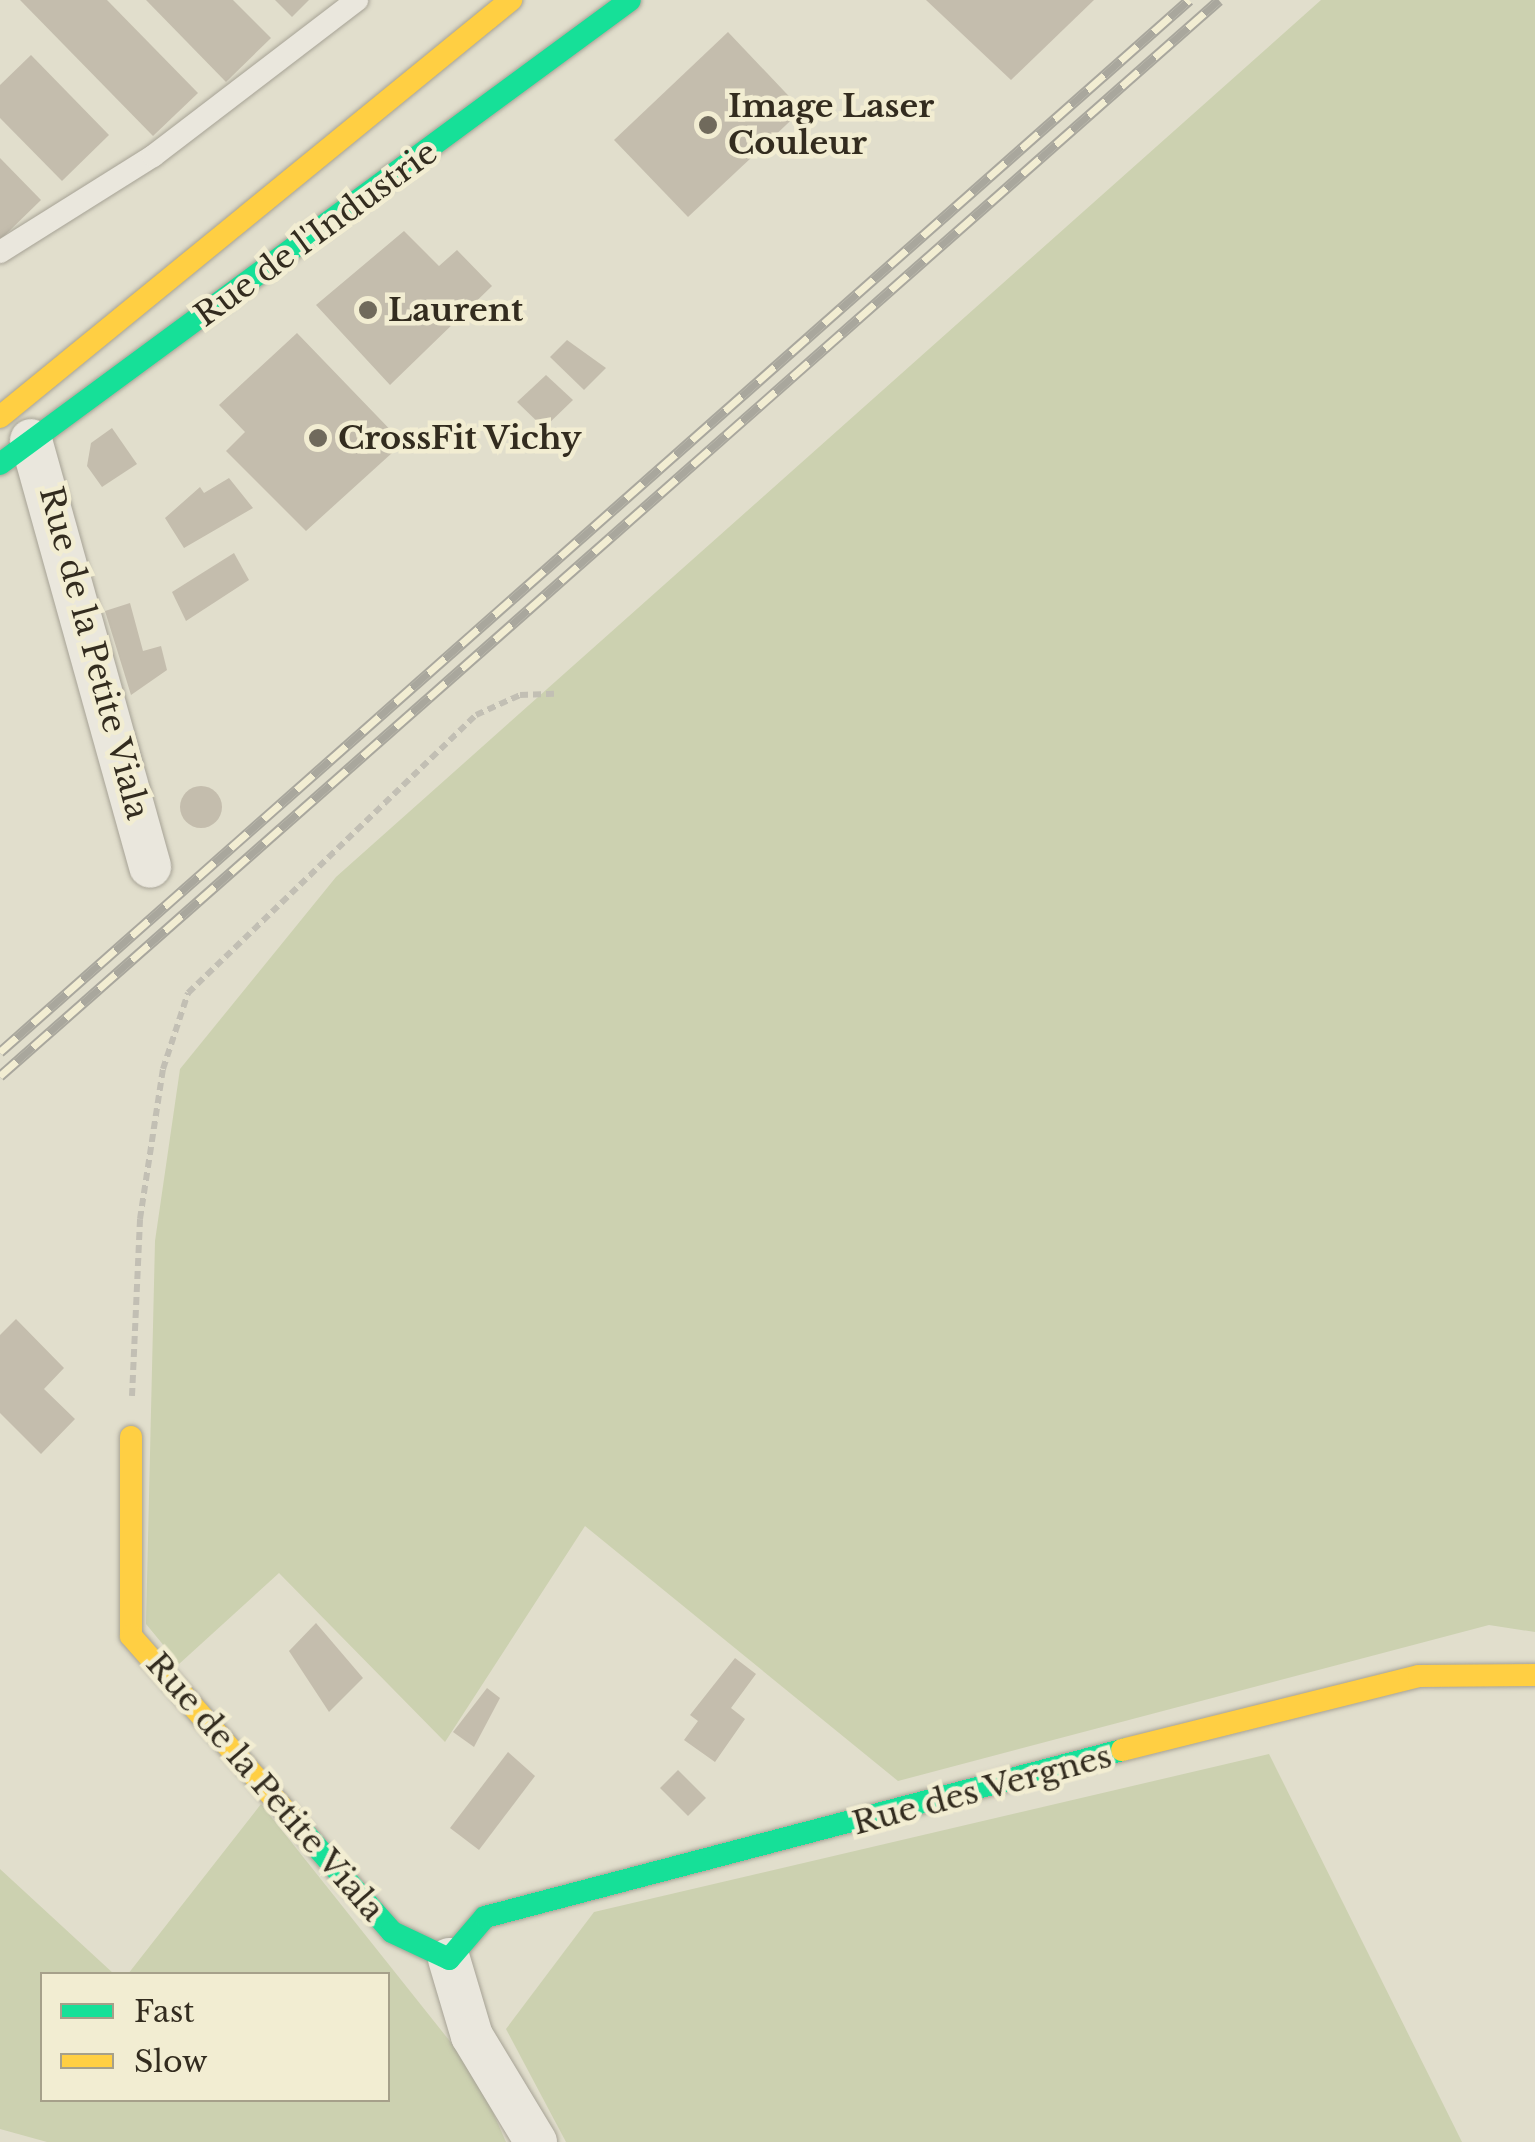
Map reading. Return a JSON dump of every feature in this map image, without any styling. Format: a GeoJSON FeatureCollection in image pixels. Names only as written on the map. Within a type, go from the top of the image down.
{"type":"FeatureCollection","features":[{"type":"Feature","properties":{"kind":"street","name":"Rue de l'Industrie"},"geometry":{"type":"LineString","coordinates":[[10,441],[408,82],[511,0]]}},
{"type":"Feature","properties":{"kind":"street","name":"Rue de l'Industrie"},"geometry":{"type":"LineString","coordinates":[[10,441],[630,0]]}},
{"type":"Feature","properties":{"kind":"street","name":"Rue de l'Industrie"},"geometry":{"type":"LineString","coordinates":[[73,321],[408,82]]}},
{"type":"Feature","properties":{"kind":"street","name":"Rue de la Petite Viala"},"geometry":{"type":"LineString","coordinates":[[10,441],[150,867]]}},
{"type":"Feature","properties":{"kind":"street","name":"Rue de la Petite Viala"},"geometry":{"type":"LineString","coordinates":[[130,1437],[131,1636],[392,1932],[449,1959]]}},
{"type":"Feature","properties":{"kind":"street","name":"Rue des Vergnes"},"geometry":{"type":"LineString","coordinates":[[449,1959],[485,1918],[1341,1693],[1419,1676],[1535,1675]]}},
{"type":"Feature","properties":{"kind":"street"},"geometry":{"type":"LineString","coordinates":[[449,1959],[472,2036],[536,2142]]}},
{"type":"Feature","properties":{"kind":"lane"},"geometry":{"type":"LineString","coordinates":[[0,252],[153,156],[357,0]]}},
{"type":"Feature","properties":{"kind":"path"},"geometry":{"type":"LineString","coordinates":[[130,1437],[140,1219],[164,1069],[188,993],[476,715],[520,695],[554,694]]}},
{"type":"Feature","properties":{"kind":"green space"},"geometry":{"type":"Polygon","coordinates":[[[1321,0],[1535,0],[1535,1632],[1489,1625],[898,1781],[585,1526],[445,1742],[279,1573],[179,1664],[146,1624],[155,1241],[180,1069],[336,877],[1321,0]]]}},
{"type":"Feature","properties":{"kind":"green space"},"geometry":{"type":"Polygon","coordinates":[[[1269,1754],[1462,2142],[566,2142],[506,2029],[594,1912],[1269,1754]]]}},
{"type":"Feature","properties":{"kind":"green space"},"geometry":{"type":"Polygon","coordinates":[[[261,1804],[476,2074],[506,2142],[47,2142],[0,2129],[0,1869],[112,1972],[40,1972],[40,2102],[390,2102],[390,1972],[130,1972],[261,1804]]]}},
{"type":"Feature","properties":{"kind":"building"},"geometry":{"type":"Polygon","coordinates":[[[20,0],[107,0],[198,93],[153,136],[20,0]]]}},
{"type":"Feature","properties":{"kind":"building"},"geometry":{"type":"Polygon","coordinates":[[[146,0],[233,0],[271,38],[226,82],[146,0]]]}},
{"type":"Feature","properties":{"kind":"building"},"geometry":{"type":"Polygon","coordinates":[[[275,0],[309,0],[292,17],[275,0]]]}},
{"type":"Feature","properties":{"kind":"building"},"geometry":{"type":"Polygon","coordinates":[[[926,0],[1094,0],[1011,80],[926,0]]]}},
{"type":"Feature","properties":{"kind":"building","name":"Image Laser Couleur"},"geometry":{"type":"Polygon","coordinates":[[[728,32],[802,110],[688,217],[614,140],[728,32]]]}},
{"type":"Feature","properties":{"kind":"building"},"geometry":{"type":"Polygon","coordinates":[[[31,55],[109,135],[62,181],[0,118],[0,85],[31,55]]]}},
{"type":"Feature","properties":{"kind":"building"},"geometry":{"type":"Polygon","coordinates":[[[0,158],[41,200],[0,240],[0,158]]]}},
{"type":"Feature","properties":{"kind":"building","name":"Laurent"},"geometry":{"type":"Polygon","coordinates":[[[404,231],[439,266],[457,250],[492,286],[390,385],[316,305],[404,231]]]}},
{"type":"Feature","properties":{"kind":"building","name":"CrossFit Vichy"},"geometry":{"type":"Polygon","coordinates":[[[297,333],[403,443],[306,531],[226,451],[245,432],[219,405],[297,333]]]}},
{"type":"Feature","properties":{"kind":"building"},"geometry":{"type":"Polygon","coordinates":[[[567,340],[606,368],[584,390],[550,357],[567,340]]]}},
{"type":"Feature","properties":{"kind":"building"},"geometry":{"type":"Polygon","coordinates":[[[546,375],[573,400],[544,428],[517,402],[546,375]]]}},
{"type":"Feature","properties":{"kind":"building"},"geometry":{"type":"Polygon","coordinates":[[[112,428],[137,464],[102,487],[87,466],[91,443],[112,428]]]}},
{"type":"Feature","properties":{"kind":"building"},"geometry":{"type":"Polygon","coordinates":[[[229,478],[253,508],[184,548],[165,518],[200,487],[204,493],[229,478]]]}},
{"type":"Feature","properties":{"kind":"building"},"geometry":{"type":"Polygon","coordinates":[[[234,553],[249,580],[186,621],[172,592],[234,553]]]}},
{"type":"Feature","properties":{"kind":"building"},"geometry":{"type":"Polygon","coordinates":[[[130,603],[143,651],[161,646],[167,670],[131,695],[105,611],[130,603]]]}},
{"type":"Feature","properties":{"kind":"building"},"geometry":{"type":"Polygon","coordinates":[[[201,786],[216,792],[222,807],[216,822],[201,828],[186,822],[180,807],[186,792],[201,786]]]}},
{"type":"Feature","properties":{"kind":"building"},"geometry":{"type":"Polygon","coordinates":[[[16,1319],[64,1368],[44,1389],[75,1419],[41,1454],[0,1413],[0,1335],[16,1319]]]}},
{"type":"Feature","properties":{"kind":"building"},"geometry":{"type":"Polygon","coordinates":[[[316,1623],[363,1678],[329,1712],[289,1651],[316,1623]]]}},
{"type":"Feature","properties":{"kind":"building"},"geometry":{"type":"Polygon","coordinates":[[[735,1658],[756,1674],[731,1708],[745,1719],[715,1762],[684,1740],[698,1721],[690,1715],[735,1658]]]}},
{"type":"Feature","properties":{"kind":"building"},"geometry":{"type":"Polygon","coordinates":[[[487,1688],[500,1698],[474,1747],[453,1732],[487,1688]]]}},
{"type":"Feature","properties":{"kind":"building"},"geometry":{"type":"Polygon","coordinates":[[[508,1752],[535,1776],[479,1850],[450,1828],[508,1752]]]}},
{"type":"Feature","properties":{"kind":"building"},"geometry":{"type":"Polygon","coordinates":[[[678,1770],[706,1798],[688,1816],[660,1788],[678,1770]]]}},
{"type":"Feature","properties":{"kind":"railway"},"geometry":{"type":"LineString","coordinates":[[0,1052],[1189,0]]}},
{"type":"Feature","properties":{"kind":"railway"},"geometry":{"type":"LineString","coordinates":[[0,1076],[1219,0]]}},
{"type":"Feature","properties":{"kind":"traffic: fast"},"geometry":{"type":"LineString","coordinates":[[0,464],[630,0]]}},
{"type":"Feature","properties":{"kind":"traffic: fast"},"geometry":{"type":"LineString","coordinates":[[293,1820],[392,1932],[449,1959],[485,1917],[1122,1750]]}},
{"type":"Feature","properties":{"kind":"traffic: slow"},"geometry":{"type":"LineString","coordinates":[[0,417],[511,0]]}},
{"type":"Feature","properties":{"kind":"traffic: slow"},"geometry":{"type":"LineString","coordinates":[[131,1437],[131,1636],[293,1820]]}},
{"type":"Feature","properties":{"kind":"traffic: slow"},"geometry":{"type":"LineString","coordinates":[[1122,1750],[1419,1676],[1535,1675]]}},
{"type":"Feature","properties":{"kind":"place","name":"Image Laser Couleur"},"geometry":{"type":"Point","coordinates":[708,125]}},
{"type":"Feature","properties":{"kind":"place","name":"Laurent"},"geometry":{"type":"Point","coordinates":[368,310]}},
{"type":"Feature","properties":{"kind":"place","name":"CrossFit Vichy"},"geometry":{"type":"Point","coordinates":[318,438]}}]}
